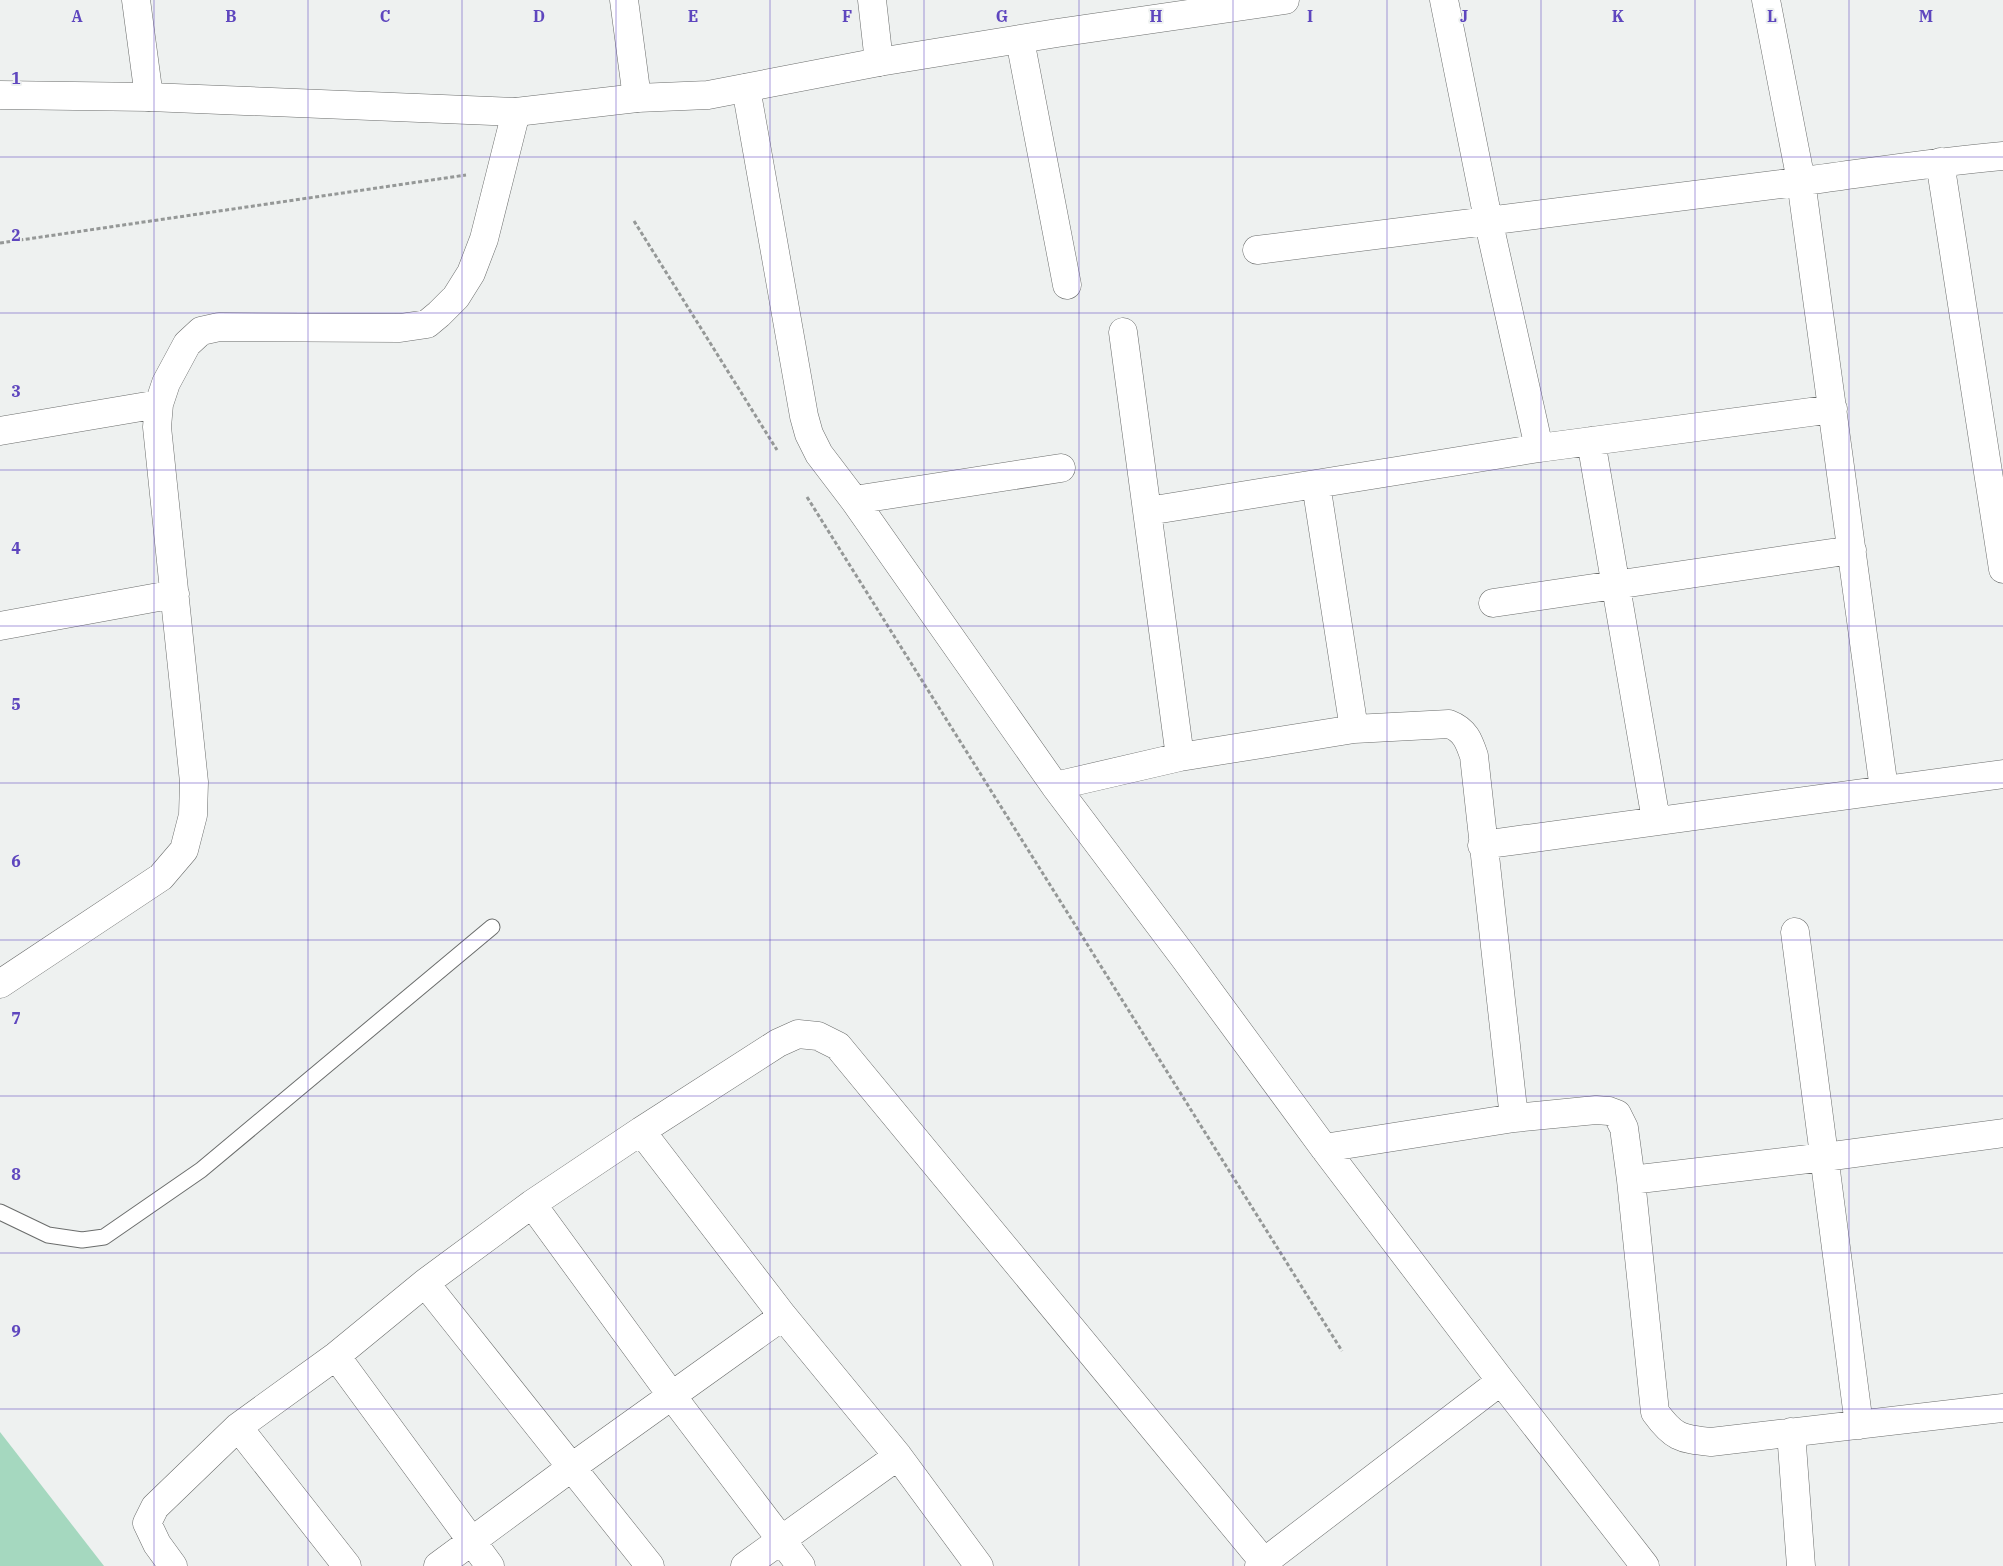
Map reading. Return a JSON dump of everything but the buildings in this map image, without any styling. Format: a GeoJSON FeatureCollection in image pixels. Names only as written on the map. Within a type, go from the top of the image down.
{"type":"FeatureCollection","features":[{"type":"Feature","properties":{"kind":"street"},"geometry":{"type":"LineString","coordinates":[[136,0],[149,97]]}},
{"type":"Feature","properties":{"kind":"street"},"geometry":{"type":"LineString","coordinates":[[624,0],[637,98]]}},
{"type":"Feature","properties":{"kind":"street"},"geometry":{"type":"LineString","coordinates":[[872,0],[880,62]]}},
{"type":"Feature","properties":{"kind":"street"},"geometry":{"type":"LineString","coordinates":[[0,95],[149,97],[516,112],[637,98],[708,95],[880,62],[1285,0]]}},
{"type":"Feature","properties":{"kind":"street"},"geometry":{"type":"LineString","coordinates":[[1444,0],[1488,219],[1539,448]]}},
{"type":"Feature","properties":{"kind":"street"},"geometry":{"type":"LineString","coordinates":[[1766,0],[1801,181],[1884,789]]}},
{"type":"Feature","properties":{"kind":"street"},"geometry":{"type":"LineString","coordinates":[[1020,40],[1067,285]]}},
{"type":"Feature","properties":{"kind":"street"},"geometry":{"type":"LineString","coordinates":[[746,88],[804,416],[809,434],[818,454],[854,500],[1055,786],[1324,1148],[1501,1381],[1645,1566]]}},
{"type":"Feature","properties":{"kind":"street"},"geometry":{"type":"LineString","coordinates":[[0,984],[161,877],[184,850],[193,814],[194,782],[157,427],[159,404],[166,383],[187,344],[201,331],[219,327],[400,328],[426,324],[456,297],[470,273],[484,239],[516,112]]}},
{"type":"Feature","properties":{"kind":"street"},"geometry":{"type":"LineString","coordinates":[[1257,250],[1940,162],[2003,156]]}},
{"type":"Feature","properties":{"kind":"street"},"geometry":{"type":"LineString","coordinates":[[1940,162],[2003,569]]}},
{"type":"Feature","properties":{"kind":"street"},"geometry":{"type":"LineString","coordinates":[[1123,332],[1180,757]]}},
{"type":"Feature","properties":{"kind":"street"},"geometry":{"type":"LineString","coordinates":[[0,431],[159,404]]}},
{"type":"Feature","properties":{"kind":"street"},"geometry":{"type":"LineString","coordinates":[[1148,511],[1539,448],[1833,409]]}},
{"type":"Feature","properties":{"kind":"street"},"geometry":{"type":"LineString","coordinates":[[1591,441],[1656,820]]}},
{"type":"Feature","properties":{"kind":"street"},"geometry":{"type":"LineString","coordinates":[[854,500],[1060,468]]}},
{"type":"Feature","properties":{"kind":"street"},"geometry":{"type":"LineString","coordinates":[[1316,484],[1354,729]]}},
{"type":"Feature","properties":{"kind":"street"},"geometry":{"type":"LineString","coordinates":[[1493,604],[1852,550]]}},
{"type":"Feature","properties":{"kind":"street"},"geometry":{"type":"LineString","coordinates":[[0,626],[175,594]]}},
{"type":"Feature","properties":{"kind":"street"},"geometry":{"type":"LineString","coordinates":[[1055,786],[1180,757],[1354,729],[1442,724],[1449,724],[1458,728],[1468,738],[1474,756],[1482,845],[1514,1118]]}},
{"type":"Feature","properties":{"kind":"street"},"geometry":{"type":"LineString","coordinates":[[1482,845],[2003,774]]}},
{"type":"Feature","properties":{"kind":"street"},"geometry":{"type":"LineString","coordinates":[[1794,932],[1859,1425]]}},
{"type":"Feature","properties":{"kind":"street"},"geometry":{"type":"LineString","coordinates":[[173,1566],[157,1544],[147,1523],[155,1507],[238,1427],[336,1356],[426,1283],[532,1204],[778,1043],[798,1034],[818,1036],[838,1046],[1261,1564],[1501,1381]]}},
{"type":"Feature","properties":{"kind":"street"},"geometry":{"type":"LineString","coordinates":[[1324,1148],[1514,1118],[1596,1110],[1617,1114],[1624,1128],[1631,1180],[1655,1412],[1666,1428],[1678,1436],[1691,1440],[1711,1442],[2003,1408]]}},
{"type":"Feature","properties":{"kind":"street"},"geometry":{"type":"LineString","coordinates":[[641,1131],[783,1316],[898,1456],[979,1566]]}},
{"type":"Feature","properties":{"kind":"street"},"geometry":{"type":"LineString","coordinates":[[1631,1180],[2003,1133]]}},
{"type":"Feature","properties":{"kind":"street"},"geometry":{"type":"LineString","coordinates":[[532,1204],[672,1396],[802,1566]]}},
{"type":"Feature","properties":{"kind":"street"},"geometry":{"type":"LineString","coordinates":[[426,1283],[650,1566]]}},
{"type":"Feature","properties":{"kind":"street"},"geometry":{"type":"LineString","coordinates":[[438,1566],[572,1467],[783,1316]]}},
{"type":"Feature","properties":{"kind":"street"},"geometry":{"type":"LineString","coordinates":[[336,1356],[490,1566]]}},
{"type":"Feature","properties":{"kind":"street"},"geometry":{"type":"LineString","coordinates":[[238,1427],[347,1566]]}},
{"type":"Feature","properties":{"kind":"street"},"geometry":{"type":"LineString","coordinates":[[1792,1432],[1801,1566]]}},
{"type":"Feature","properties":{"kind":"street"},"geometry":{"type":"LineString","coordinates":[[745,1566],[898,1456]]}},
{"type":"Feature","properties":{"kind":"lane"},"geometry":{"type":"LineString","coordinates":[[0,1212],[48,1235],[82,1240],[104,1237],[201,1170],[492,927]]}},
{"type":"Feature","properties":{"kind":"path"},"geometry":{"type":"LineString","coordinates":[[0,243],[466,175]]}},
{"type":"Feature","properties":{"kind":"path"},"geometry":{"type":"LineString","coordinates":[[634,221],[782,457]]}},
{"type":"Feature","properties":{"kind":"path"},"geometry":{"type":"LineString","coordinates":[[803,491],[1342,1351]]}},
{"type":"Feature","properties":{"kind":"green space"},"geometry":{"type":"Polygon","coordinates":[[[0,1432],[104,1566],[0,1566],[0,1432]]]}}]}
